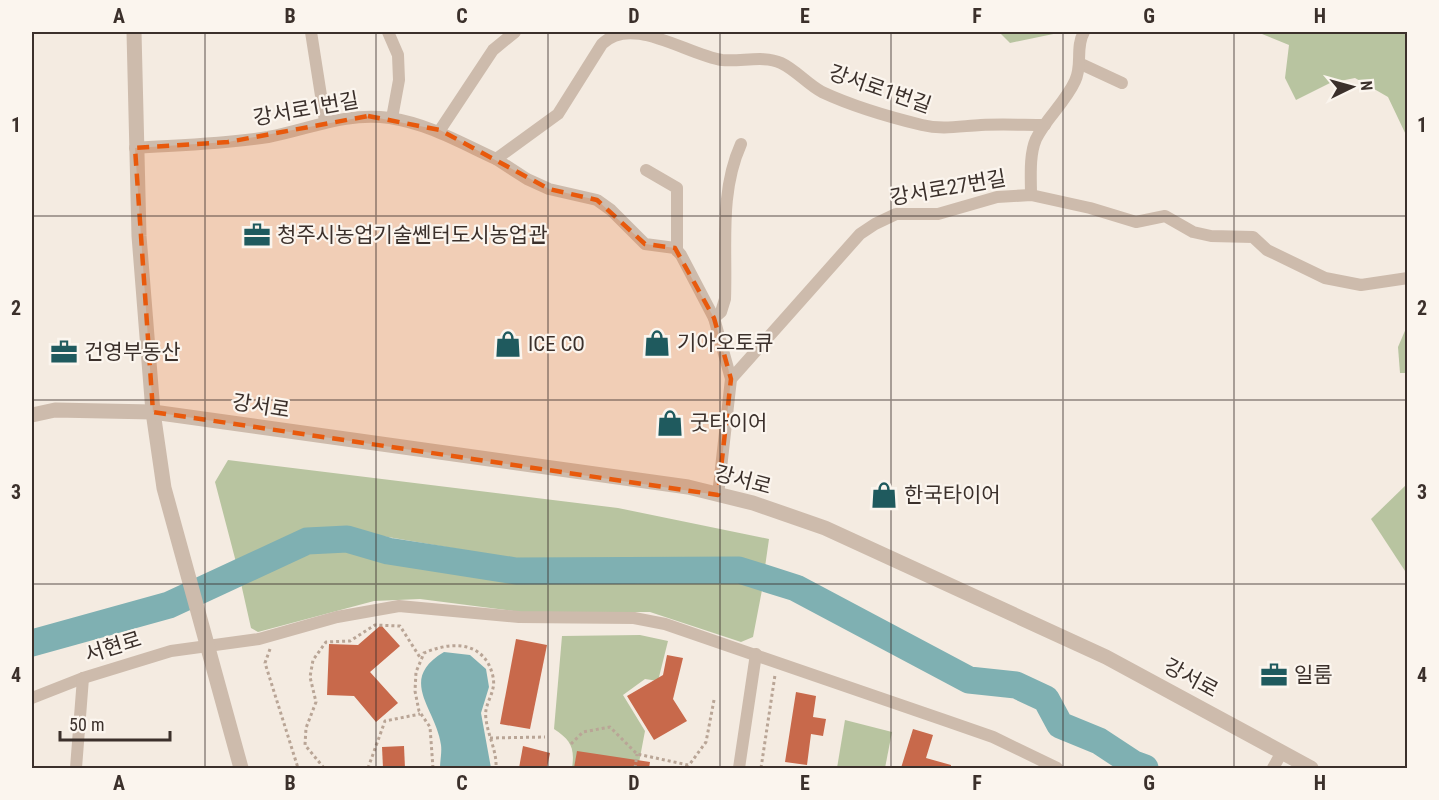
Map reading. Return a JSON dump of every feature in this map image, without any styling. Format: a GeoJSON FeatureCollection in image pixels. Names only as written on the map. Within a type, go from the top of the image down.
{"type":"FeatureCollection","features":[{"type":"Feature","properties":{"kind":"street"},"geometry":{"type":"LineString","coordinates":[[134,32],[135,148],[153,412],[164,488],[241,768]]}},
{"type":"Feature","properties":{"kind":"street"},"geometry":{"type":"LineString","coordinates":[[311,32],[326,121]]}},
{"type":"Feature","properties":{"kind":"street"},"geometry":{"type":"LineString","coordinates":[[388,32],[398,55],[399,80],[392,118]]}},
{"type":"Feature","properties":{"kind":"street"},"geometry":{"type":"LineString","coordinates":[[440,130],[493,50],[515,32]]}},
{"type":"Feature","properties":{"kind":"street"},"geometry":{"type":"LineString","coordinates":[[1031,195],[1034,148],[1045,125],[1066,98],[1081,64],[1080,38],[1084,32]]}},
{"type":"Feature","properties":{"kind":"street","name":"강서로1번길"},"geometry":{"type":"LineString","coordinates":[[135,148],[228,142],[270,136],[326,121],[368,116],[392,118],[440,130],[496,159],[558,114],[602,44],[606,33],[653,37],[698,54],[722,60],[763,59],[780,62],[823,92],[931,127],[941,129],[1002,124],[1045,125]]}},
{"type":"Feature","properties":{"kind":"street"},"geometry":{"type":"LineString","coordinates":[[1081,64],[1122,83]]}},
{"type":"Feature","properties":{"kind":"street"},"geometry":{"type":"LineString","coordinates":[[714,318],[721,312],[725,299],[726,187],[730,167],[741,144]]}},
{"type":"Feature","properties":{"kind":"street"},"geometry":{"type":"LineString","coordinates":[[496,159],[526,179],[549,189],[597,200],[611,210],[645,244],[677,251]]}},
{"type":"Feature","properties":{"kind":"street"},"geometry":{"type":"LineString","coordinates":[[646,170],[677,188],[677,251],[714,318],[731,379],[718,495]]}},
{"type":"Feature","properties":{"kind":"street","name":"강서로27번길"},"geometry":{"type":"LineString","coordinates":[[731,379],[860,234],[897,214],[938,214],[997,197],[1031,195],[1090,208],[1136,222],[1165,216],[1193,232],[1210,236],[1253,237],[1267,250],[1325,278],[1342,282],[1360,285],[1407,278]]}},
{"type":"Feature","properties":{"kind":"street","name":"강서로"},"geometry":{"type":"LineString","coordinates":[[32,415],[55,410],[153,412],[688,487],[753,503],[825,528],[1106,657],[1311,768]]}},
{"type":"Feature","properties":{"kind":"street","name":"서현로"},"geometry":{"type":"LineString","coordinates":[[32,698],[83,678],[171,651],[208,648],[259,639],[337,617],[399,606],[519,617],[634,618],[665,624],[756,654],[993,737],[1057,768]]}},
{"type":"Feature","properties":{"kind":"street"},"geometry":{"type":"LineString","coordinates":[[740,768],[756,654]]}},
{"type":"Feature","properties":{"kind":"street"},"geometry":{"type":"LineString","coordinates":[[76,768],[83,678]]}},
{"type":"Feature","properties":{"kind":"street"},"geometry":{"type":"LineString","coordinates":[[1273,768],[1282,752]]}},
{"type":"Feature","properties":{"kind":"path"},"geometry":{"type":"LineString","coordinates":[[324,768],[304,745],[306,728],[316,702],[310,677],[313,660],[326,642],[350,641],[375,625],[400,626],[421,659]]}},
{"type":"Feature","properties":{"kind":"path"},"geometry":{"type":"LineString","coordinates":[[433,768],[430,727],[420,714],[415,691],[416,672],[424,653],[440,646],[454,645],[470,648],[485,657],[492,671],[494,687],[485,710],[496,768]]}},
{"type":"Feature","properties":{"kind":"path"},"geometry":{"type":"LineString","coordinates":[[277,646],[268,650],[265,663],[298,768]]}},
{"type":"Feature","properties":{"kind":"path"},"geometry":{"type":"LineString","coordinates":[[761,768],[775,673],[786,677]]}},
{"type":"Feature","properties":{"kind":"path"},"geometry":{"type":"LineString","coordinates":[[571,744],[583,732],[610,727],[637,754],[687,767],[706,742],[714,700]]}},
{"type":"Feature","properties":{"kind":"path"},"geometry":{"type":"LineString","coordinates":[[368,768],[385,721],[420,714]]}},
{"type":"Feature","properties":{"kind":"path"},"geometry":{"type":"LineString","coordinates":[[490,738],[545,737]]}},
{"type":"Feature","properties":{"kind":"path"},"geometry":{"type":"LineString","coordinates":[[635,768],[637,754]]}},
{"type":"Feature","properties":{"kind":"highlighted area"},"geometry":{"type":"Polygon","coordinates":[[[368,116],[440,130],[549,189],[597,200],[645,244],[675,248],[714,318],[731,379],[718,495],[153,412],[135,148],[228,142],[368,116]]]}},
{"type":"Feature","properties":{"kind":"green space"},"geometry":{"type":"Polygon","coordinates":[[[999,32],[1063,32],[1010,43],[999,32]]]}},
{"type":"Feature","properties":{"kind":"green space"},"geometry":{"type":"Polygon","coordinates":[[[1257,32],[1407,32],[1407,137],[1388,97],[1355,78],[1330,83],[1296,100],[1285,78],[1289,45],[1257,32]]]}},
{"type":"Feature","properties":{"kind":"green space"},"geometry":{"type":"Polygon","coordinates":[[[1407,326],[1407,373],[1400,373],[1398,347],[1407,326]]]}},
{"type":"Feature","properties":{"kind":"green space"},"geometry":{"type":"Polygon","coordinates":[[[228,460],[618,508],[769,539],[764,574],[735,564],[521,560],[353,531],[301,533],[237,566],[215,482],[228,460]]]}},
{"type":"Feature","properties":{"kind":"green space"},"geometry":{"type":"Polygon","coordinates":[[[1407,484],[1407,574],[1371,519],[1407,484]]]}},
{"type":"Feature","properties":{"kind":"green space"},"geometry":{"type":"Polygon","coordinates":[[[328,544],[516,582],[722,578],[762,590],[753,637],[741,642],[650,612],[521,612],[420,599],[374,601],[258,632],[251,628],[240,579],[282,558],[328,544]]]}},
{"type":"Feature","properties":{"kind":"green space"},"geometry":{"type":"Polygon","coordinates":[[[640,635],[668,641],[658,681],[645,679],[623,695],[645,731],[638,768],[572,768],[573,755],[570,745],[554,729],[562,636],[640,635]]]}},
{"type":"Feature","properties":{"kind":"green space"},"geometry":{"type":"Polygon","coordinates":[[[845,720],[892,732],[885,768],[837,768],[845,720]]]}},
{"type":"Feature","properties":{"kind":"water"},"geometry":{"type":"Polygon","coordinates":[[[444,652],[470,655],[486,669],[489,687],[481,713],[491,768],[440,768],[441,745],[421,684],[423,673],[430,663],[444,652]]]}},
{"type":"Feature","properties":{"kind":"building"},"geometry":{"type":"Polygon","coordinates":[[[381,625],[400,646],[370,672],[398,703],[376,722],[354,696],[327,695],[329,644],[358,645],[381,625]]]}},
{"type":"Feature","properties":{"kind":"building"},"geometry":{"type":"Polygon","coordinates":[[[516,639],[547,645],[530,729],[500,724],[516,639]]]}},
{"type":"Feature","properties":{"kind":"building"},"geometry":{"type":"Polygon","coordinates":[[[667,655],[683,658],[673,699],[687,721],[654,740],[627,696],[663,675],[667,655]]]}},
{"type":"Feature","properties":{"kind":"building"},"geometry":{"type":"Polygon","coordinates":[[[796,692],[816,696],[813,717],[826,719],[823,736],[811,734],[807,765],[785,762],[796,692]]]}},
{"type":"Feature","properties":{"kind":"building"},"geometry":{"type":"Polygon","coordinates":[[[913,729],[933,735],[926,758],[951,765],[951,768],[901,768],[913,729]]]}},
{"type":"Feature","properties":{"kind":"building"},"geometry":{"type":"Polygon","coordinates":[[[404,746],[405,768],[383,768],[382,747],[404,746]]]}},
{"type":"Feature","properties":{"kind":"building"},"geometry":{"type":"Polygon","coordinates":[[[523,746],[550,753],[547,768],[519,768],[523,746]]]}},
{"type":"Feature","properties":{"kind":"building"},"geometry":{"type":"Polygon","coordinates":[[[577,751],[650,762],[649,768],[574,768],[577,751]]]}},
{"type":"Feature","properties":{"kind":"waterway"},"geometry":{"type":"LineString","coordinates":[[32,643],[169,605],[307,541],[347,539],[388,551],[516,571],[739,570],[796,588],[969,680],[1016,685],[1046,699],[1060,725],[1099,741],[1134,764],[1145,768]]}},
{"type":"Feature","properties":{"kind":"place","name":"청주시농업기술쎈터도시농업관"},"geometry":{"type":"Point","coordinates":[257,235]}},
{"type":"Feature","properties":{"kind":"place","name":"기아오토큐"},"geometry":{"type":"Point","coordinates":[657,343]}},
{"type":"Feature","properties":{"kind":"place","name":"ICE CO"},"geometry":{"type":"Point","coordinates":[508,344]}},
{"type":"Feature","properties":{"kind":"place","name":"건영부동산"},"geometry":{"type":"Point","coordinates":[64,352]}},
{"type":"Feature","properties":{"kind":"place","name":"굿타이어"},"geometry":{"type":"Point","coordinates":[670,423]}},
{"type":"Feature","properties":{"kind":"place","name":"한국타이어"},"geometry":{"type":"Point","coordinates":[884,495]}},
{"type":"Feature","properties":{"kind":"place","name":"일룸"},"geometry":{"type":"Point","coordinates":[1274,675]}}]}
